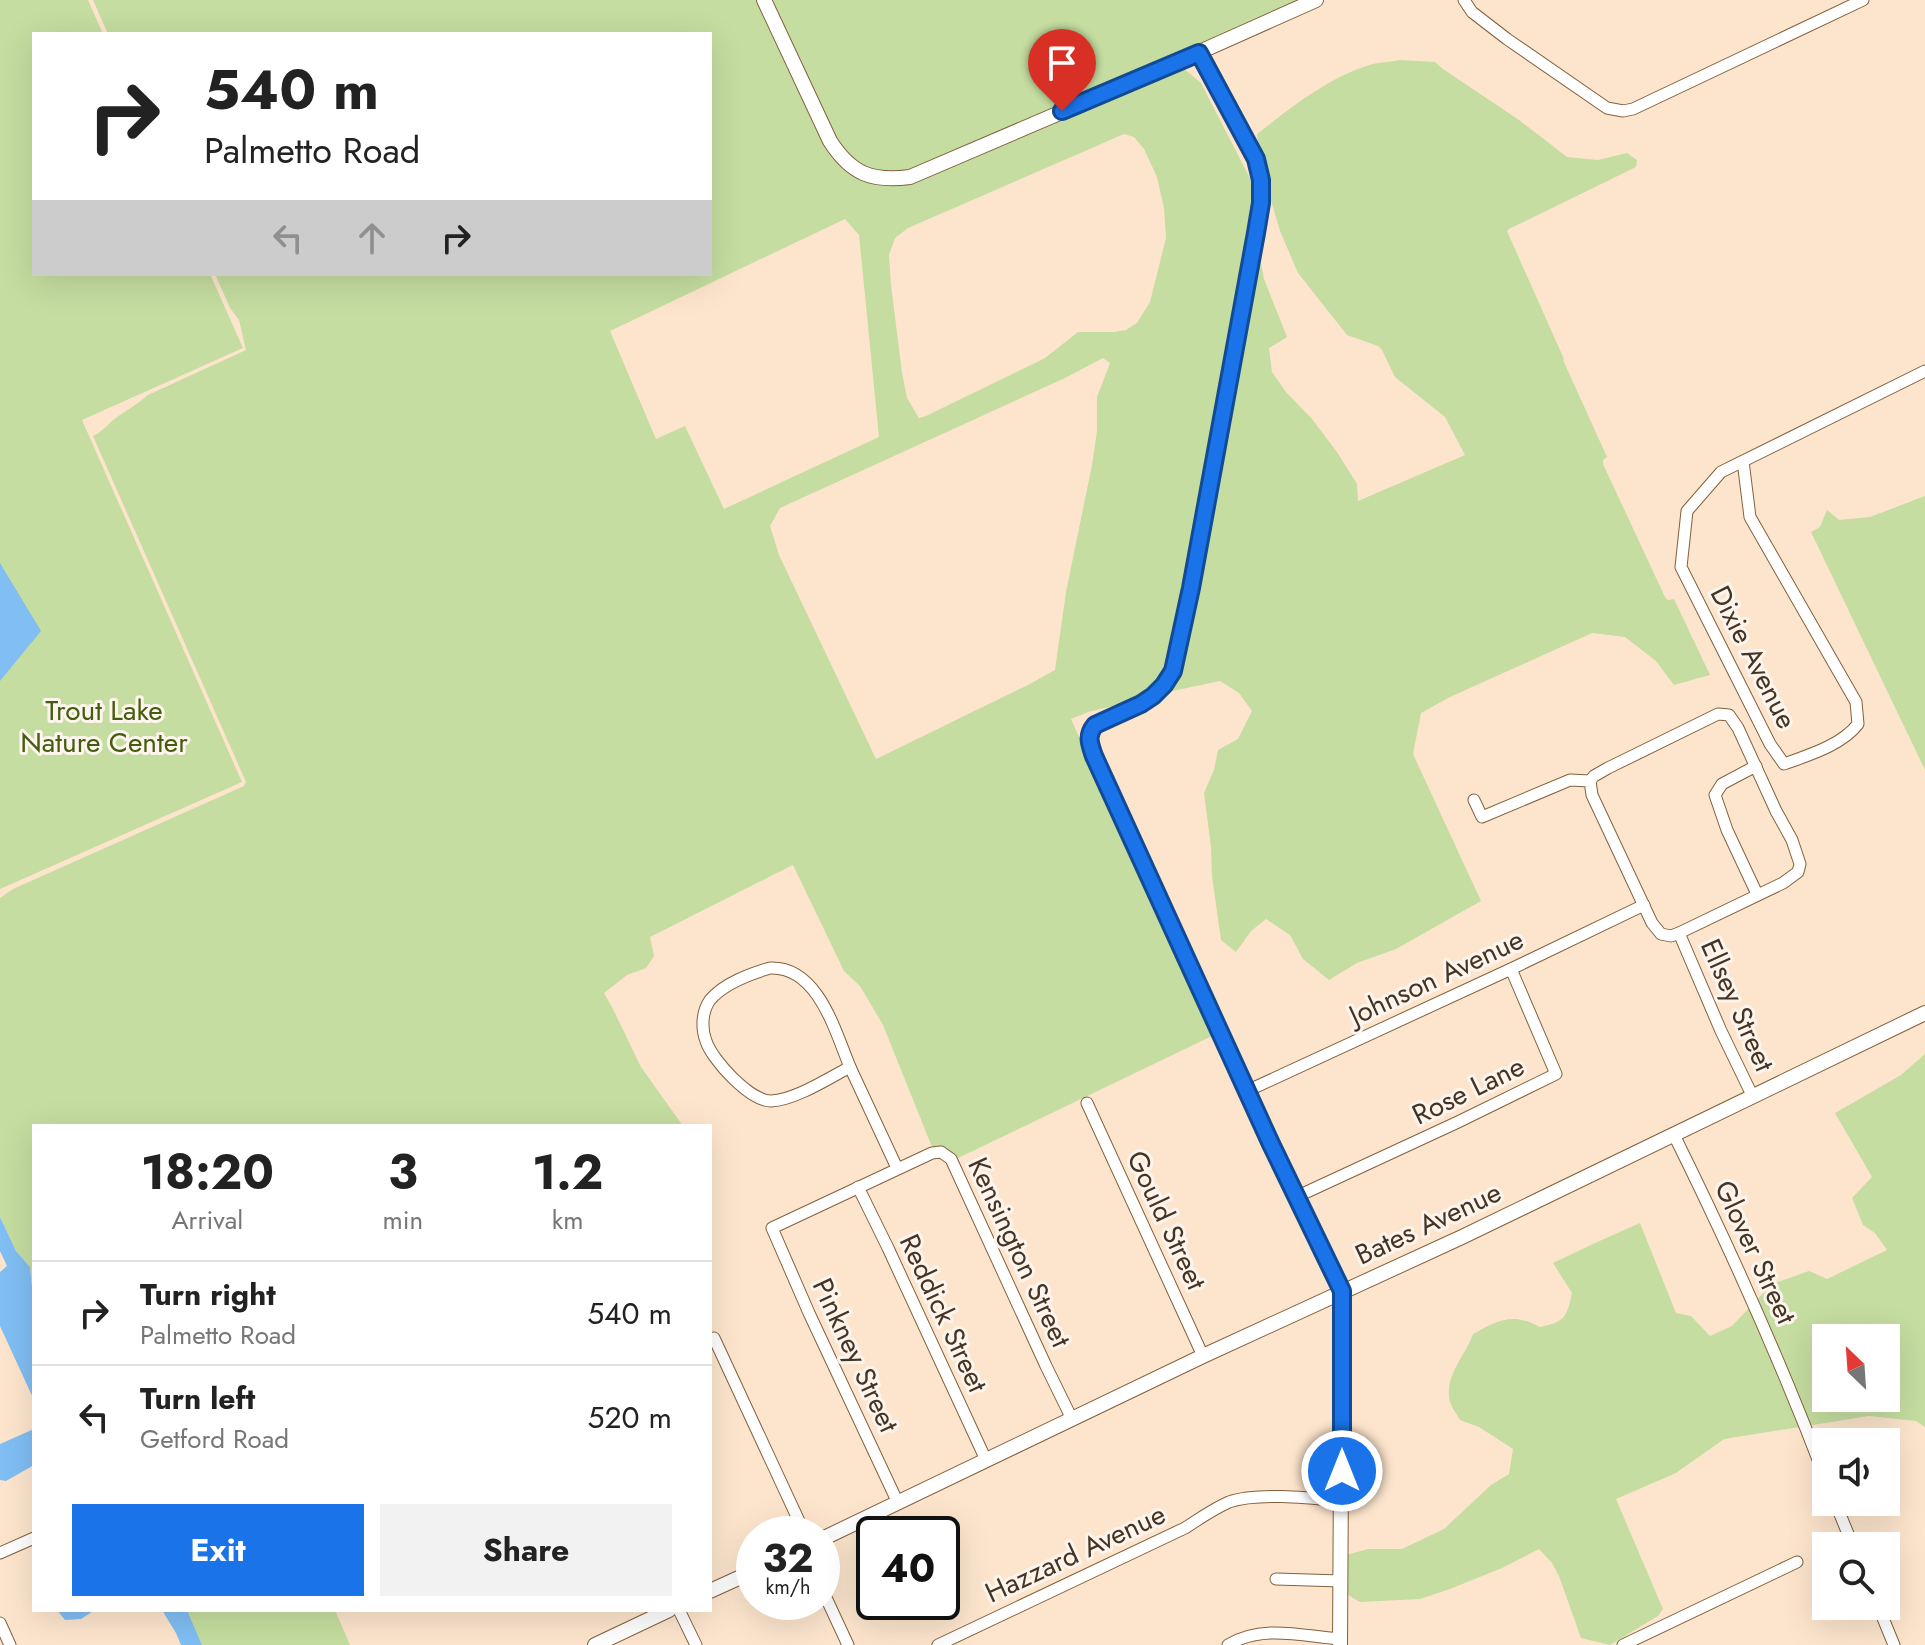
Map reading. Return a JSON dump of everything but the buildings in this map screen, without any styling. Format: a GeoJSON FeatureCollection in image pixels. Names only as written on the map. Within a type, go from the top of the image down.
{"type":"FeatureCollection","features":[{"type":"Feature","properties":{"kind":"street"},"geometry":{"type":"LineString","coordinates":[[764,0],[838,155],[868,176],[889,180],[910,177],[1316,0]]}},
{"type":"Feature","properties":{"kind":"street"},"geometry":{"type":"LineString","coordinates":[[1464,0],[1472,12],[1539,62],[1607,108],[1623,111],[1863,0]]}},
{"type":"Feature","properties":{"kind":"street"},"geometry":{"type":"LineString","coordinates":[[1199,53],[1256,159],[1261,180],[1261,203],[1173,671],[1153,696],[1095,725],[1088,739],[1247,1091],[1342,1291],[1340,1642],[1273,1632],[1247,1636],[1228,1645]]}},
{"type":"Feature","properties":{"kind":"street","name":"Dixie Avenue"},"geometry":{"type":"LineString","coordinates":[[1743,461],[1750,517],[1856,702],[1858,724],[1851,733],[1784,764],[1770,744],[1681,567],[1687,511],[1721,472],[1743,461],[1850,410],[1925,371]]}},
{"type":"Feature","properties":{"kind":"street"},"geometry":{"type":"LineString","coordinates":[[1724,713],[1738,728],[1756,766],[1792,840],[1800,864],[1798,872],[1783,883],[1679,933],[1671,936],[1661,934],[1652,923],[1592,795],[1590,781],[1608,768],[1724,713]]}},
{"type":"Feature","properties":{"kind":"street"},"geometry":{"type":"LineString","coordinates":[[1756,766],[1722,784],[1715,795],[1727,830],[1757,894]]}},
{"type":"Feature","properties":{"kind":"street"},"geometry":{"type":"LineString","coordinates":[[1474,800],[1482,817],[1570,780],[1590,781]]}},
{"type":"Feature","properties":{"kind":"street","name":"Johnson Avenue"},"geometry":{"type":"LineString","coordinates":[[1247,1091],[1644,905]]}},
{"type":"Feature","properties":{"kind":"street","name":"Ellsey Street"},"geometry":{"type":"LineString","coordinates":[[1679,933],[1753,1097]]}},
{"type":"Feature","properties":{"kind":"street"},"geometry":{"type":"LineString","coordinates":[[850,1067],[780,1100],[758,1098],[733,1079],[709,1049],[703,1030],[709,1000],[744,978],[770,968],[780,968],[800,976],[817,994],[897,1168]]}},
{"type":"Feature","properties":{"kind":"street","name":"Rose Lane"},"geometry":{"type":"LineString","coordinates":[[1296,1197],[1556,1074],[1511,969]]}},
{"type":"Feature","properties":{"kind":"street","name":"Bates Avenue"},"geometry":{"type":"LineString","coordinates":[[840,1530],[1203,1356],[1477,1230],[1925,1013]]}},
{"type":"Feature","properties":{"kind":"street","name":"Gould Street"},"geometry":{"type":"LineString","coordinates":[[1087,1103],[1203,1356]]}},
{"type":"Feature","properties":{"kind":"street","name":"Glover Street"},"geometry":{"type":"LineString","coordinates":[[1674,1135],[1763,1325],[1812,1446]]}},
{"type":"Feature","properties":{"kind":"street","name":"Kensington Street"},"geometry":{"type":"LineString","coordinates":[[772,1228],[897,1168],[941,1152],[951,1159],[1072,1419]]}},
{"type":"Feature","properties":{"kind":"street","name":"Reddick Street"},"geometry":{"type":"LineString","coordinates":[[858,1187],[986,1460]]}},
{"type":"Feature","properties":{"kind":"street","name":"Pinkney Street"},"geometry":{"type":"LineString","coordinates":[[772,1228],[898,1503]]}},
{"type":"Feature","properties":{"kind":"street"},"geometry":{"type":"LineString","coordinates":[[714,1338],[797,1516]]}},
{"type":"Feature","properties":{"kind":"street","name":"Hazzard Avenue"},"geometry":{"type":"LineString","coordinates":[[938,1645],[1185,1528],[1231,1501],[1266,1497],[1341,1501]]}},
{"type":"Feature","properties":{"kind":"street"},"geometry":{"type":"LineString","coordinates":[[0,1553],[32,1539]]}},
{"type":"Feature","properties":{"kind":"street"},"geometry":{"type":"LineString","coordinates":[[1623,1645],[1797,1562]]}},
{"type":"Feature","properties":{"kind":"street"},"geometry":{"type":"LineString","coordinates":[[712,1590],[736,1579]]}},
{"type":"Feature","properties":{"kind":"street"},"geometry":{"type":"LineString","coordinates":[[1276,1579],[1341,1581]]}},
{"type":"Feature","properties":{"kind":"street"},"geometry":{"type":"LineString","coordinates":[[595,1645],[665,1612]]}},
{"type":"Feature","properties":{"kind":"street"},"geometry":{"type":"LineString","coordinates":[[680,1612],[696,1645]]}},
{"type":"Feature","properties":{"kind":"street"},"geometry":{"type":"LineString","coordinates":[[836,1620],[848,1645]]}},
{"type":"Feature","properties":{"kind":"street"},"geometry":{"type":"LineString","coordinates":[[1884,1620],[1894,1645]]}},
{"type":"Feature","properties":{"kind":"street"},"geometry":{"type":"LineString","coordinates":[[0,1623],[10,1645]]}},
{"type":"Feature","properties":{"kind":"green space","name":"Trout Lake Nature Center"},"geometry":{"type":"Polygon","coordinates":[[[0,0],[88,0],[102,32],[32,32],[32,276],[211,276],[243,348],[82,420],[242,782],[0,889],[0,0]]]}},
{"type":"Feature","properties":{"kind":"green space"},"geometry":{"type":"Polygon","coordinates":[[[93,0],[759,0],[825,143],[868,181],[888,185],[911,183],[1182,67],[1201,83],[1256,190],[1256,202],[1186,586],[1168,668],[1160,681],[1137,700],[1071,719],[1212,1036],[954,1160],[934,1152],[883,1025],[860,986],[844,971],[793,865],[650,937],[654,956],[646,968],[627,975],[604,993],[641,1067],[682,1124],[32,1124],[32,1287],[30,1267],[16,1251],[0,1217],[0,898],[13,889],[244,786],[246,782],[93,436],[148,395],[246,350],[239,320],[216,276],[712,276],[712,32],[107,32],[93,0]],[[1124,134],[908,228],[895,238],[889,255],[902,373],[907,398],[919,418],[1045,358],[1078,332],[1115,332],[1137,323],[1150,302],[1166,238],[1164,208],[1157,177],[1144,149],[1134,137],[1124,134]],[[845,219],[610,331],[656,439],[685,426],[724,509],[879,437],[859,235],[845,219]],[[1103,358],[780,508],[770,526],[779,555],[876,759],[1055,670],[1066,592],[1092,465],[1097,431],[1097,397],[1110,363],[1103,358]]]}},
{"type":"Feature","properties":{"kind":"green space"},"geometry":{"type":"Polygon","coordinates":[[[770,0],[1302,0],[908,172],[889,174],[869,170],[842,151],[770,0]]]}},
{"type":"Feature","properties":{"kind":"green space"},"geometry":{"type":"Polygon","coordinates":[[[1400,60],[1435,62],[1567,157],[1598,160],[1627,153],[1637,160],[1636,167],[1507,231],[1607,457],[1603,464],[1665,597],[1674,599],[1710,675],[1674,685],[1656,661],[1625,637],[1592,633],[1421,713],[1413,754],[1481,901],[1396,949],[1357,963],[1329,980],[1303,959],[1290,935],[1266,919],[1251,931],[1236,952],[1221,940],[1204,793],[1218,750],[1238,739],[1252,711],[1239,693],[1220,681],[1163,693],[1258,248],[1264,279],[1287,337],[1269,348],[1272,372],[1337,452],[1357,484],[1358,501],[1465,455],[1445,417],[1395,377],[1378,346],[1347,335],[1298,273],[1280,231],[1258,152],[1257,134],[1310,95],[1353,71],[1400,60]]]}},
{"type":"Feature","properties":{"kind":"green space"},"geometry":{"type":"Polygon","coordinates":[[[1925,496],[1925,770],[1811,532],[1820,527],[1827,510],[1839,520],[1870,517],[1925,496]]]}},
{"type":"Feature","properties":{"kind":"green space"},"geometry":{"type":"Polygon","coordinates":[[[1925,1054],[1925,1427],[1916,1421],[1869,1416],[1724,1439],[1676,1473],[1616,1499],[1663,1609],[1658,1616],[1610,1645],[1581,1638],[1559,1576],[1539,1549],[1502,1568],[1420,1599],[1360,1602],[1348,1595],[1346,1555],[1368,1549],[1402,1549],[1444,1529],[1491,1485],[1509,1474],[1513,1449],[1479,1427],[1460,1420],[1450,1402],[1449,1388],[1473,1334],[1505,1320],[1521,1320],[1540,1327],[1564,1317],[1572,1293],[1553,1263],[1640,1223],[1676,1313],[1691,1316],[1710,1336],[1732,1326],[1772,1284],[1809,1271],[1827,1279],[1887,1250],[1875,1233],[1863,1225],[1852,1198],[1872,1177],[1835,1113],[1901,1075],[1925,1054]]]}},
{"type":"Feature","properties":{"kind":"green space"},"geometry":{"type":"Polygon","coordinates":[[[188,1612],[336,1612],[350,1645],[202,1645],[188,1612]]]}},
{"type":"Feature","properties":{"kind":"water"},"geometry":{"type":"Polygon","coordinates":[[[0,563],[41,631],[0,681],[0,563]]]}},
{"type":"Feature","properties":{"kind":"water"},"geometry":{"type":"Polygon","coordinates":[[[0,1217],[16,1251],[30,1267],[32,1396],[0,1326],[0,1272],[7,1266],[0,1251],[0,1217]]]}},
{"type":"Feature","properties":{"kind":"water"},"geometry":{"type":"Polygon","coordinates":[[[32,1430],[32,1466],[6,1481],[0,1480],[0,1444],[32,1430]]]}},
{"type":"Feature","properties":{"kind":"water"},"geometry":{"type":"Polygon","coordinates":[[[59,1612],[92,1612],[81,1619],[65,1620],[59,1612]]]}},
{"type":"Feature","properties":{"kind":"water"},"geometry":{"type":"Polygon","coordinates":[[[163,1612],[188,1612],[202,1645],[181,1645],[163,1612]]]}},
{"type":"Feature","properties":{"kind":"route"},"geometry":{"type":"LineString","coordinates":[[1062,111],[1199,53],[1256,159],[1261,180],[1256,233],[1173,671],[1153,696],[1095,725],[1088,739],[1175,935],[1342,1291],[1342,1471]]}}]}
